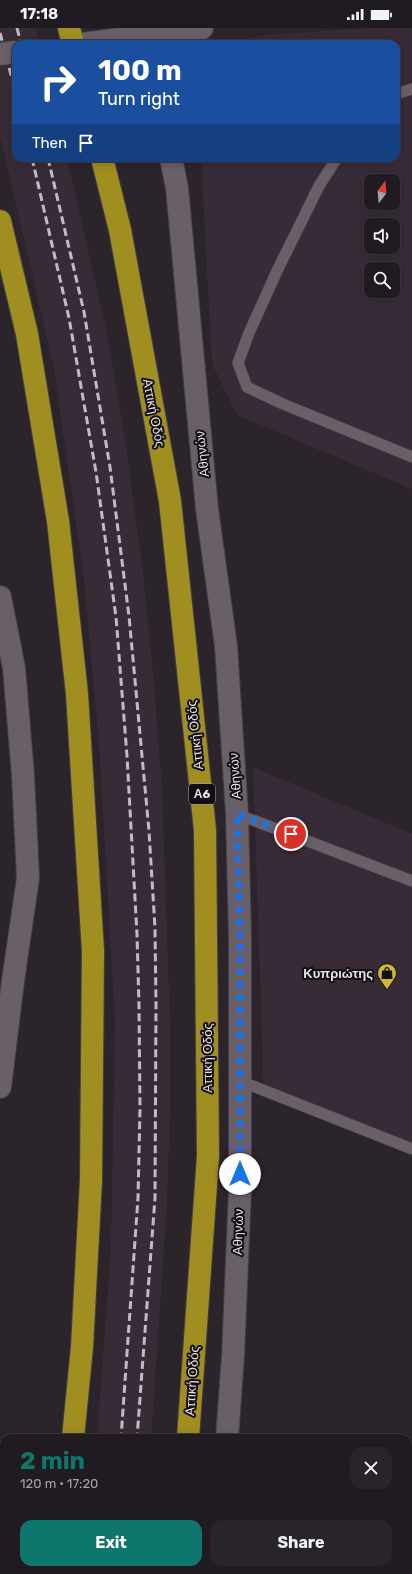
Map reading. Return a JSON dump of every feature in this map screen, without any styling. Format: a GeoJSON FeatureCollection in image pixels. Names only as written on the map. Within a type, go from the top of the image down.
{"type":"FeatureCollection","features":[{"type":"Feature","properties":{"kind":"highway"},"geometry":{"type":"LineString","coordinates":[[69,28],[72,40]]}},
{"type":"Feature","properties":{"kind":"highway","name":"Αττική Οδός"},"geometry":{"type":"LineString","coordinates":[[103,162],[120,230],[170,501],[205,830],[208,1156],[188,1434]]}},
{"type":"Feature","properties":{"kind":"highway"},"geometry":{"type":"LineString","coordinates":[[0,220],[27,334],[58,521],[77,694],[93,951],[91,1180],[82,1346],[73,1434]]}},
{"type":"Feature","properties":{"kind":"street"},"geometry":{"type":"LineString","coordinates":[[113,40],[177,35],[202,28]]}},
{"type":"Feature","properties":{"kind":"street"},"geometry":{"type":"LineString","coordinates":[[0,54],[12,52]]}},
{"type":"Feature","properties":{"kind":"street","name":"Αθηνών"},"geometry":{"type":"LineString","coordinates":[[172,162],[177,188],[207,509],[226,646],[237,814],[240,937],[240,1190],[233,1356],[227,1434]]}},
{"type":"Feature","properties":{"kind":"street","name":"Αθηνών"},"geometry":{"type":"LineString","coordinates":[[177,188],[180,162]]}},
{"type":"Feature","properties":{"kind":"street"},"geometry":{"type":"LineString","coordinates":[[0,597],[14,668],[23,776],[28,878],[0,1087]]}},
{"type":"Feature","properties":{"kind":"lane"},"geometry":{"type":"LineString","coordinates":[[400,93],[412,89]]}},
{"type":"Feature","properties":{"kind":"lane"},"geometry":{"type":"LineString","coordinates":[[334,162],[319,186],[280,264],[249,333],[238,363],[247,387],[283,404],[412,457]]}},
{"type":"Feature","properties":{"kind":"lane"},"geometry":{"type":"LineString","coordinates":[[237,814],[412,881]]}},
{"type":"Feature","properties":{"kind":"lane"},"geometry":{"type":"LineString","coordinates":[[240,1081],[412,1149]]}},
{"type":"Feature","properties":{"kind":"shaded area"},"geometry":{"type":"Polygon","coordinates":[[[0,28],[35,28],[38,40],[12,40],[12,162],[68,162],[108,338],[126,445],[143,573],[154,684],[162,788],[170,1022],[170,1112],[167,1204],[151,1434],[97,1434],[111,1248],[115,1021],[99,744],[84,580],[54,369],[0,136],[0,28]]]}},
{"type":"Feature","properties":{"kind":"shaded area"},"geometry":{"type":"Polygon","coordinates":[[[369,28],[412,28],[412,489],[237,415],[212,364],[201,162],[400,162],[400,40],[242,40],[263,35],[369,28]]]}},
{"type":"Feature","properties":{"kind":"shaded area"},"geometry":{"type":"Polygon","coordinates":[[[253,767],[412,834],[412,1156],[264,1095],[253,767]]]}},
{"type":"Feature","properties":{"kind":"railway"},"geometry":{"type":"LineString","coordinates":[[17,28],[20,40]]}},
{"type":"Feature","properties":{"kind":"railway"},"geometry":{"type":"LineString","coordinates":[[0,33],[12,79]]}},
{"type":"Feature","properties":{"kind":"railway"},"geometry":{"type":"LineString","coordinates":[[33,162],[69,318],[96,472],[116,617],[127,756],[137,934],[140,1109],[138,1198],[121,1434]]}},
{"type":"Feature","properties":{"kind":"railway"},"geometry":{"type":"LineString","coordinates":[[49,162],[84,312],[110,467],[129,616],[149,831],[155,928],[155,1198],[137,1434]]}},
{"type":"Feature","properties":{"kind":"place","name":"Κυπριώτης"},"geometry":{"type":"Point","coordinates":[387,990]}},
{"type":"Feature","properties":{"kind":"route"},"geometry":{"type":"LineString","coordinates":[[240,1174],[240,937],[237,814],[291,834]]}}]}
